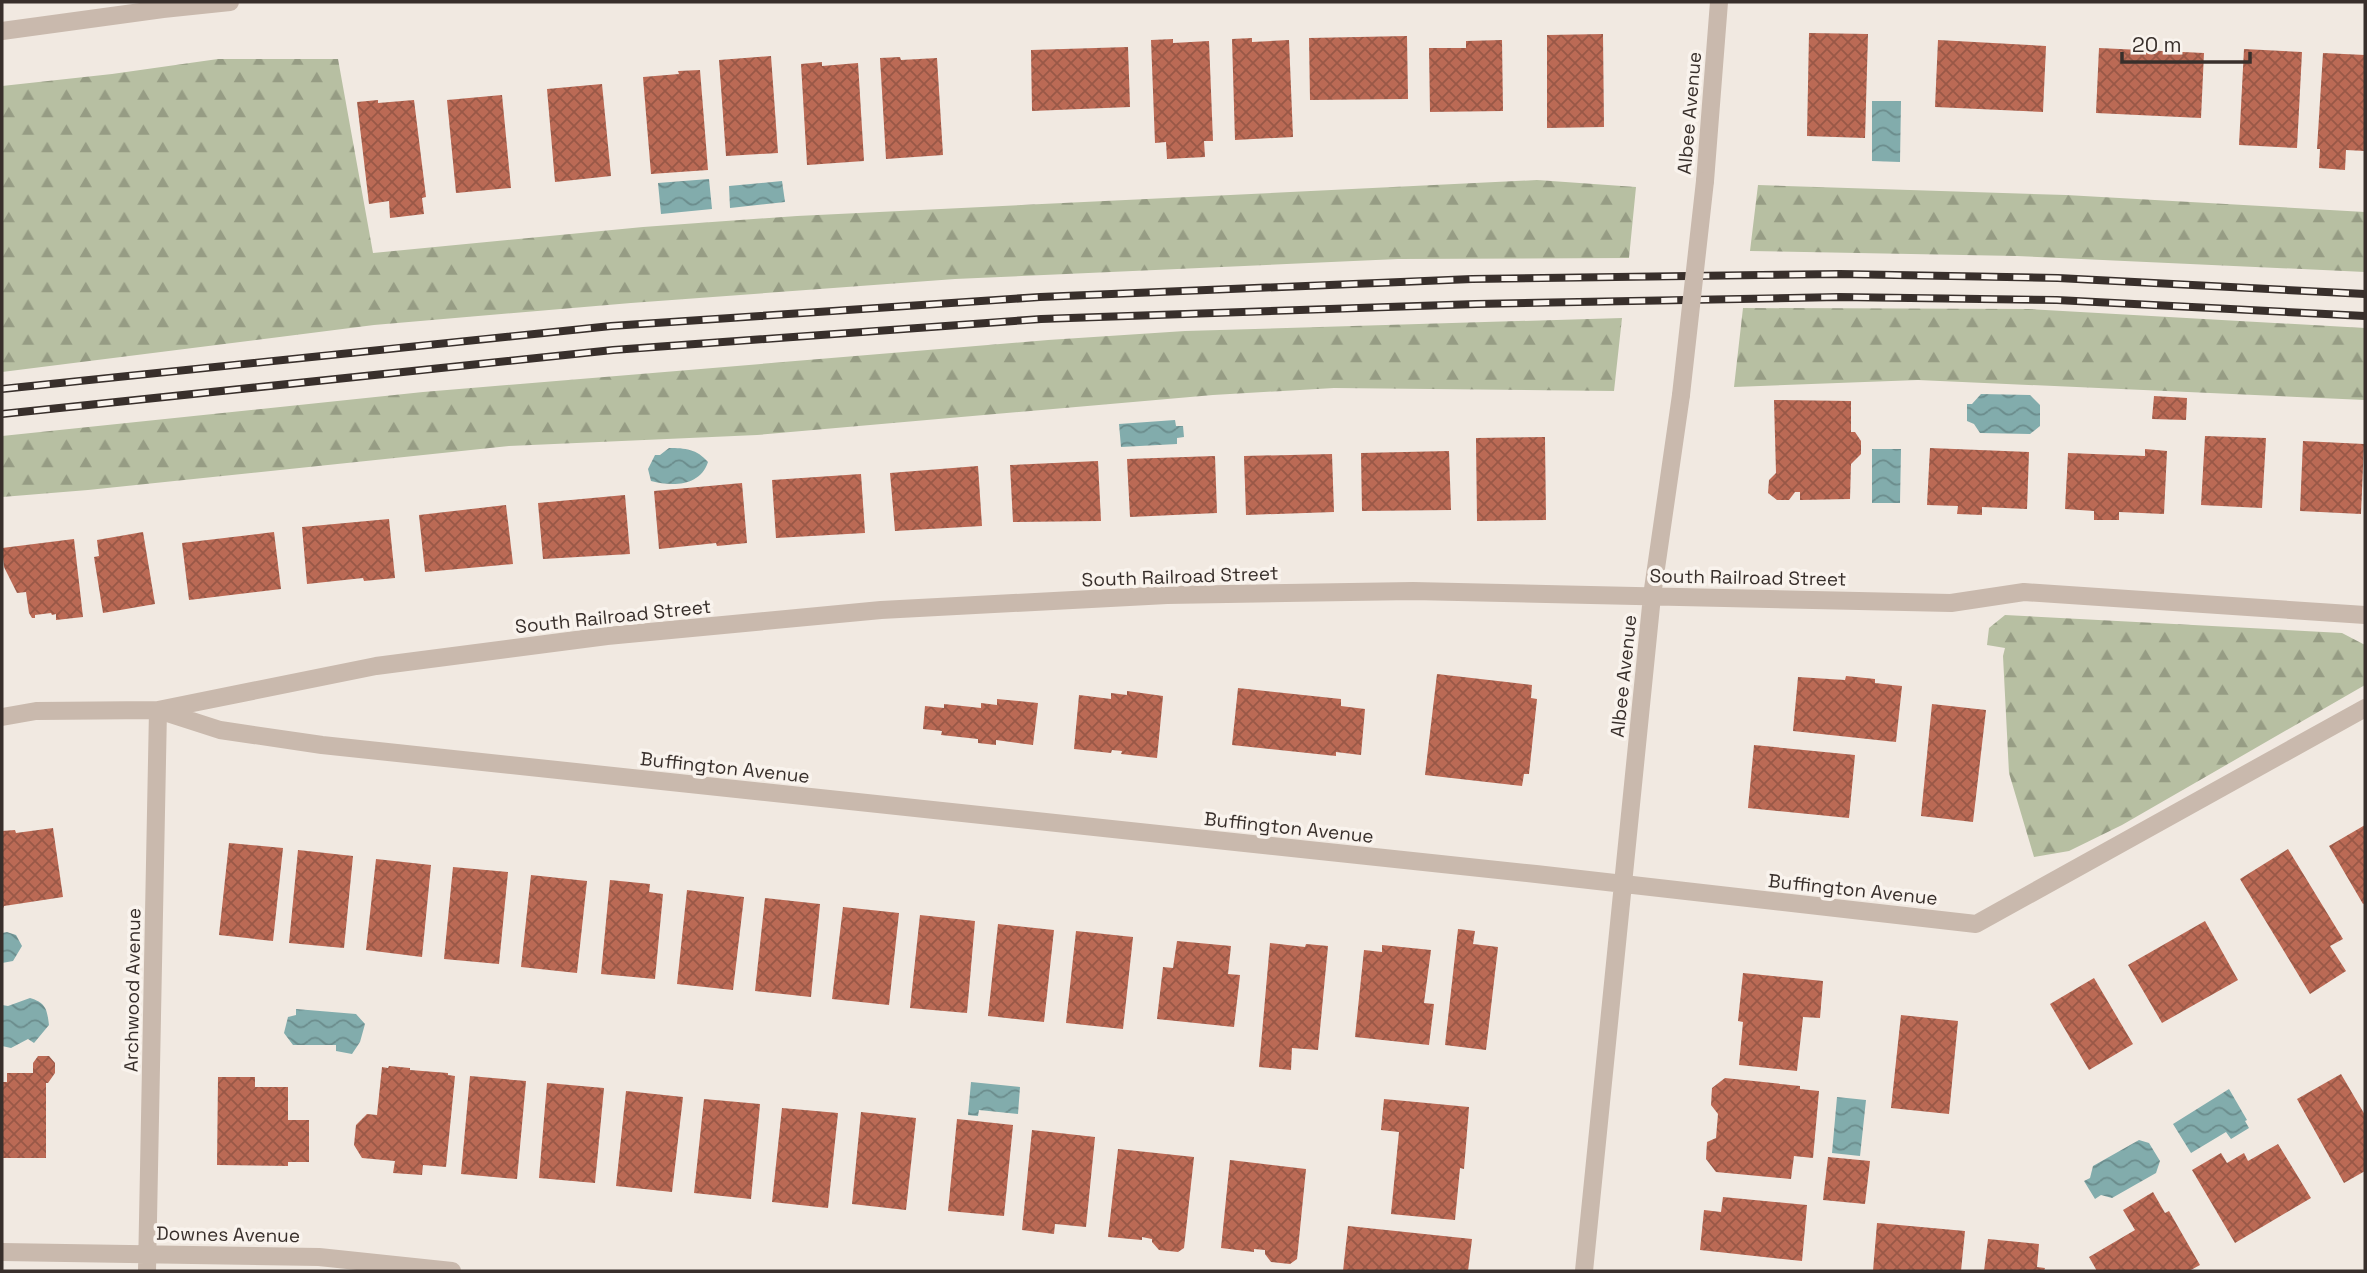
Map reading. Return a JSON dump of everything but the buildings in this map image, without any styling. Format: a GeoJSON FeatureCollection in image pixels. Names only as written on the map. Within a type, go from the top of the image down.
{"type":"FeatureCollection","features":[{"type":"Feature","properties":{"kind":"street"},"geometry":{"type":"LineString","coordinates":[[2,32],[230,2]]}},
{"type":"Feature","properties":{"kind":"street","name":"Albee Avenue"},"geometry":{"type":"LineString","coordinates":[[1584,1271],[1652,596],[1681,395],[1705,181],[1719,2]]}},
{"type":"Feature","properties":{"kind":"street","name":"South Railroad Street"},"geometry":{"type":"LineString","coordinates":[[2,717],[36,711],[158,710],[376,666],[607,636],[881,610],[1167,595],[1413,592],[1951,603],[2024,592],[2365,615]]}},
{"type":"Feature","properties":{"kind":"street","name":"Buffington Avenue"},"geometry":{"type":"LineString","coordinates":[[158,710],[220,730],[322,745],[1976,924],[2365,708]]}},
{"type":"Feature","properties":{"kind":"street","name":"Archwood Avenue"},"geometry":{"type":"LineString","coordinates":[[148,1263],[158,710]]}},
{"type":"Feature","properties":{"kind":"street","name":"Downes Avenue"},"geometry":{"type":"LineString","coordinates":[[2,1252],[148,1263],[319,1257],[452,1271]]}},
{"type":"Feature","properties":{"kind":"green space"},"geometry":{"type":"Polygon","coordinates":[[[218,59],[338,59],[373,253],[643,227],[797,216],[1537,180],[1636,187],[1629,258],[1398,259],[955,279],[374,325],[2,372],[2,86],[218,59]]]}},
{"type":"Feature","properties":{"kind":"green space"},"geometry":{"type":"Polygon","coordinates":[[[1758,185],[2066,195],[2365,212],[2365,272],[2017,256],[1750,251],[1758,185]]]}},
{"type":"Feature","properties":{"kind":"green space"},"geometry":{"type":"Polygon","coordinates":[[[1743,308],[2028,309],[2365,328],[2365,400],[1918,380],[1734,387],[1743,308]]]}},
{"type":"Feature","properties":{"kind":"green space"},"geometry":{"type":"Polygon","coordinates":[[[1622,318],[1614,391],[1334,388],[1213,395],[757,435],[509,446],[2,497],[2,436],[423,392],[1048,340],[1185,331],[1622,318]]]}},
{"type":"Feature","properties":{"kind":"green space"},"geometry":{"type":"Polygon","coordinates":[[[2005,615],[2342,633],[2365,645],[2365,685],[2122,825],[2069,851],[2034,857],[2009,773],[2003,656],[2005,648],[1987,645],[1989,628],[2005,615]]]}},
{"type":"Feature","properties":{"kind":"water"},"geometry":{"type":"Polygon","coordinates":[[[1872,101],[1901,101],[1900,162],[1872,161],[1872,101]]]}},
{"type":"Feature","properties":{"kind":"water"},"geometry":{"type":"Polygon","coordinates":[[[709,179],[712,209],[661,214],[658,183],[709,179]]]}},
{"type":"Feature","properties":{"kind":"water"},"geometry":{"type":"Polygon","coordinates":[[[782,181],[785,202],[730,208],[729,186],[782,181]]]}},
{"type":"Feature","properties":{"kind":"water"},"geometry":{"type":"Polygon","coordinates":[[[1981,394],[2030,395],[2040,405],[2040,426],[2030,434],[1980,433],[1974,424],[1967,421],[1967,404],[1972,404],[1981,394]]]}},
{"type":"Feature","properties":{"kind":"water"},"geometry":{"type":"Polygon","coordinates":[[[1175,420],[1176,426],[1183,426],[1184,437],[1177,438],[1177,444],[1121,447],[1119,424],[1175,420]]]}},
{"type":"Feature","properties":{"kind":"water"},"geometry":{"type":"Polygon","coordinates":[[[669,448],[695,452],[708,462],[699,476],[685,483],[651,481],[648,469],[655,455],[660,455],[669,448]]]}},
{"type":"Feature","properties":{"kind":"water"},"geometry":{"type":"Polygon","coordinates":[[[1872,449],[1901,449],[1900,503],[1872,503],[1872,449]]]}},
{"type":"Feature","properties":{"kind":"water"},"geometry":{"type":"Polygon","coordinates":[[[2,933],[16,935],[22,946],[13,961],[2,963],[2,933]]]}},
{"type":"Feature","properties":{"kind":"water"},"geometry":{"type":"Polygon","coordinates":[[[30,998],[45,1007],[49,1025],[34,1043],[28,1039],[11,1048],[2,1046],[2,1005],[8,1006],[30,998]]]}},
{"type":"Feature","properties":{"kind":"water"},"geometry":{"type":"Polygon","coordinates":[[[296,1009],[356,1014],[365,1024],[360,1042],[352,1054],[336,1051],[336,1045],[293,1045],[284,1033],[288,1017],[296,1015],[296,1009]]]}},
{"type":"Feature","properties":{"kind":"water"},"geometry":{"type":"Polygon","coordinates":[[[971,1082],[1020,1087],[1018,1114],[979,1110],[978,1116],[968,1115],[971,1082]]]}},
{"type":"Feature","properties":{"kind":"water"},"geometry":{"type":"Polygon","coordinates":[[[2229,1089],[2249,1128],[2231,1139],[2226,1132],[2191,1153],[2173,1124],[2229,1089]]]}},
{"type":"Feature","properties":{"kind":"water"},"geometry":{"type":"Polygon","coordinates":[[[1837,1097],[1866,1100],[1860,1156],[1832,1153],[1837,1097]]]}},
{"type":"Feature","properties":{"kind":"water"},"geometry":{"type":"Polygon","coordinates":[[[2139,1140],[2149,1143],[2160,1161],[2156,1173],[2112,1198],[2101,1195],[2095,1199],[2084,1181],[2090,1178],[2093,1166],[2139,1140]]]}},
{"type":"Feature","properties":{"kind":"railway"},"geometry":{"type":"LineString","coordinates":[[2,389],[611,326],[1040,297],[1472,279],[1840,274],[2058,278],[2365,294]]}},
{"type":"Feature","properties":{"kind":"railway"},"geometry":{"type":"LineString","coordinates":[[2,414],[613,350],[1041,319],[1476,304],[1839,297],[2057,300],[2365,316]]}}]}
